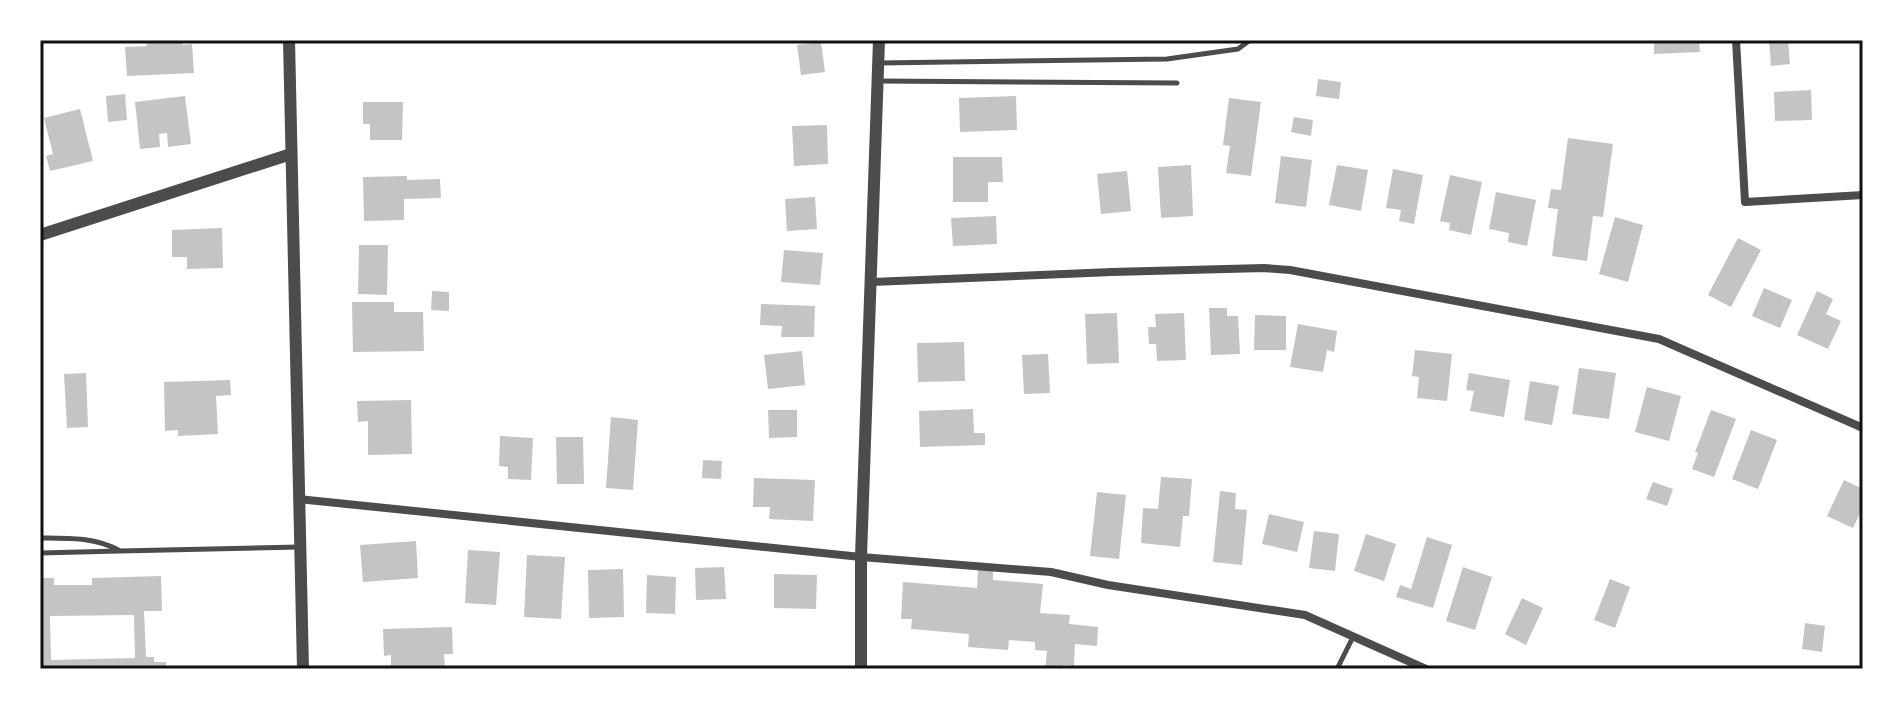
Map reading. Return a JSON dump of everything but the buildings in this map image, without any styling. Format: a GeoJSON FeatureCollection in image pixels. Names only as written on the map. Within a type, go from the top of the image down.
{"type":"FeatureCollection","features":[{"type":"Feature","properties":{"kind":"street"},"geometry":{"type":"LineString","coordinates":[[289,40],[303,669]]}},
{"type":"Feature","properties":{"kind":"street"},"geometry":{"type":"LineString","coordinates":[[861,669],[861,557],[879,40]]}},
{"type":"Feature","properties":{"kind":"street"},"geometry":{"type":"LineString","coordinates":[[1736,40],[1745,202],[1863,195]]}},
{"type":"Feature","properties":{"kind":"street"},"geometry":{"type":"LineString","coordinates":[[40,235],[291,154]]}},
{"type":"Feature","properties":{"kind":"street"},"geometry":{"type":"LineString","coordinates":[[872,282],[1112,272],[1290,270],[1659,339],[1863,428]]}},
{"type":"Feature","properties":{"kind":"street"},"geometry":{"type":"LineString","coordinates":[[298,499],[861,557],[1051,572],[1108,585],[1305,615],[1426,669]]}},
{"type":"Feature","properties":{"kind":"lane"},"geometry":{"type":"LineString","coordinates":[[878,63],[1167,59],[1238,49],[1250,40]]}},
{"type":"Feature","properties":{"kind":"lane"},"geometry":{"type":"LineString","coordinates":[[877,81],[1177,83]]}},
{"type":"Feature","properties":{"kind":"lane"},"geometry":{"type":"LineString","coordinates":[[40,538],[80,538],[120,551]]}},
{"type":"Feature","properties":{"kind":"lane"},"geometry":{"type":"LineString","coordinates":[[40,553],[300,547]]}},
{"type":"Feature","properties":{"kind":"lane"},"geometry":{"type":"LineString","coordinates":[[1337,669],[1354,636]]}}]}
